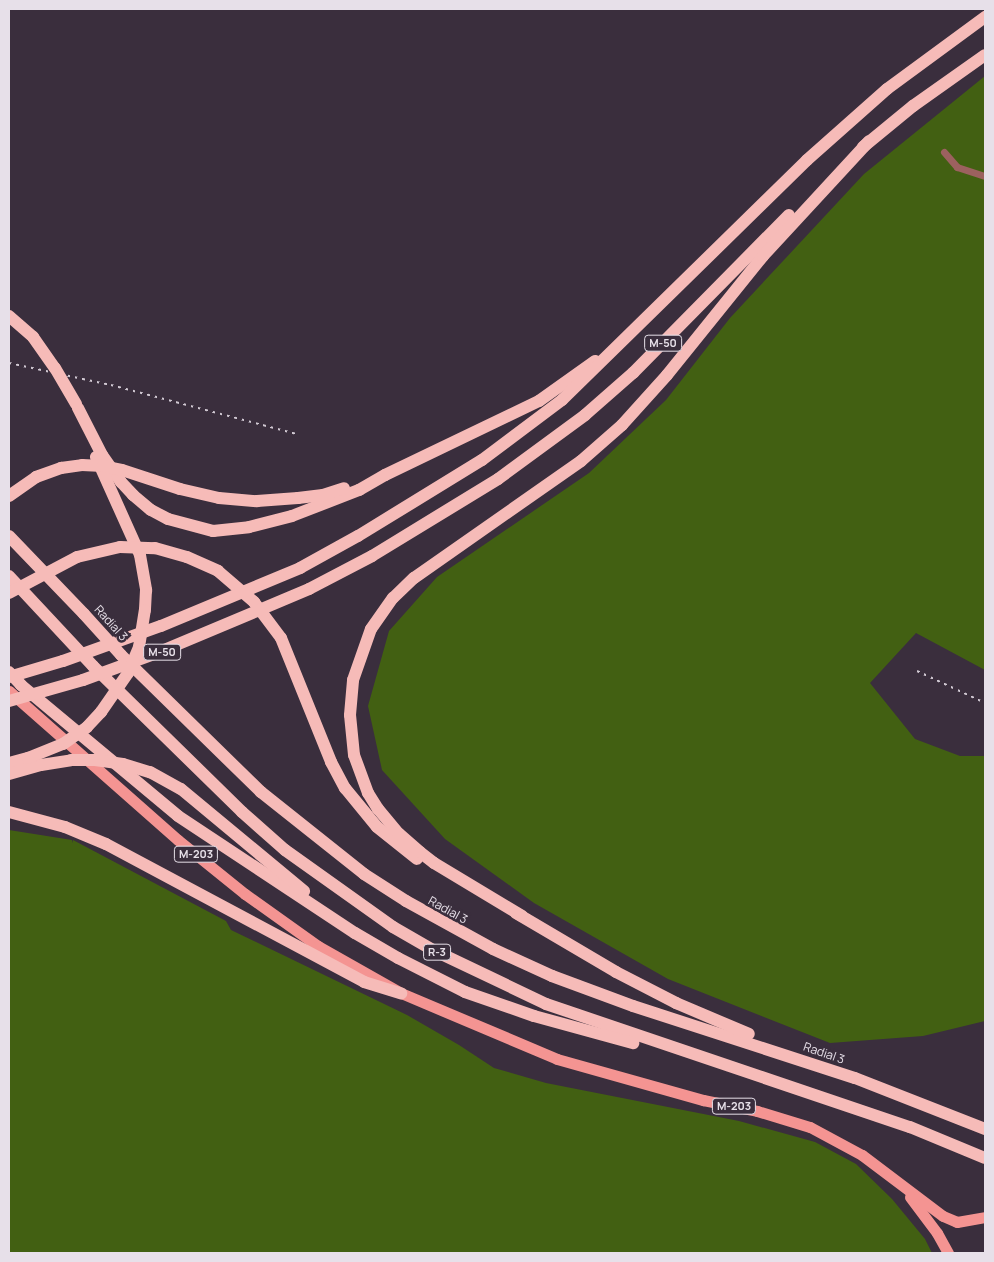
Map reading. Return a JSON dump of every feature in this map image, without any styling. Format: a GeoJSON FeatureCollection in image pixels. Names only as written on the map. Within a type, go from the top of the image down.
{"type":"FeatureCollection","features":[{"type":"Feature","properties":{"kind":"highway","name":"M-50"},"geometry":{"type":"LineString","coordinates":[[9,676],[63,661],[161,626],[300,568],[358,536],[482,460],[562,400],[624,342],[807,160],[887,89],[985,17]]}},
{"type":"Feature","properties":{"kind":"highway","name":"M-50"},"geometry":{"type":"LineString","coordinates":[[9,701],[83,680],[157,654],[309,589],[372,556],[490,484],[585,415],[633,373],[775,228],[869,141],[913,106],[985,55]]}},
{"type":"Feature","properties":{"kind":"highway"},"geometry":{"type":"LineString","coordinates":[[869,141],[763,256],[668,375],[622,425],[582,461],[414,578],[393,598],[371,629],[353,680],[350,733],[354,755],[368,793],[394,828],[434,863],[616,972],[676,1003],[729,1027],[851,1071],[925,1103]]}},
{"type":"Feature","properties":{"kind":"highway"},"geometry":{"type":"LineString","coordinates":[[9,316],[33,337],[55,368],[102,454],[121,482],[133,495],[160,515],[190,526],[213,531],[249,527],[292,516],[360,490],[385,475],[540,401],[607,351],[624,342]]}},
{"type":"Feature","properties":{"kind":"highway"},"geometry":{"type":"LineString","coordinates":[[9,763],[28,758],[63,744],[87,727],[111,700],[128,673],[139,647],[146,590],[140,555],[103,476],[77,406]]}},
{"type":"Feature","properties":{"kind":"highway"},"geometry":{"type":"LineString","coordinates":[[10,495],[36,477],[61,468],[82,465],[104,466],[122,470],[180,489],[219,498],[257,501],[323,494],[385,475]]}},
{"type":"Feature","properties":{"kind":"highway","name":"Radial 3"},"geometry":{"type":"LineString","coordinates":[[9,536],[121,655],[260,792],[364,874],[406,902],[492,950],[552,976],[633,1006],[790,1056],[925,1103],[982,1127]]}},
{"type":"Feature","properties":{"kind":"highway"},"geometry":{"type":"LineString","coordinates":[[9,593],[77,557],[120,547],[155,548],[187,556],[218,571],[254,602],[270,621],[291,658],[331,762],[345,788],[377,827],[409,853],[444,876],[522,916]]}},
{"type":"Feature","properties":{"kind":"highway","name":"R-3"},"geometry":{"type":"LineString","coordinates":[[9,576],[93,666],[242,812],[285,850],[371,911],[433,950],[546,1004],[758,1078],[910,1127],[985,1158]]}},
{"type":"Feature","properties":{"kind":"highway"},"geometry":{"type":"LineString","coordinates":[[9,672],[21,685],[178,816],[355,933],[440,981],[487,1001],[534,1016],[758,1078]]}},
{"type":"Feature","properties":{"kind":"highway"},"geometry":{"type":"LineString","coordinates":[[9,774],[41,765],[71,760],[95,760],[123,764],[150,772],[181,788],[294,885],[357,928],[442,978],[534,1016]]}},
{"type":"Feature","properties":{"kind":"highway"},"geometry":{"type":"LineString","coordinates":[[9,812],[65,827],[106,844],[364,982],[401,993]]}},
{"type":"Feature","properties":{"kind":"main road","name":"M-203"},"geometry":{"type":"LineString","coordinates":[[9,691],[178,840],[244,894],[318,946],[401,993],[557,1059],[702,1100],[757,1111],[810,1127],[838,1140],[898,1182],[928,1221],[948,1253]]}},
{"type":"Feature","properties":{"kind":"main road"},"geometry":{"type":"LineString","coordinates":[[898,1182],[930,1208],[958,1222],[985,1217]]}},
{"type":"Feature","properties":{"kind":"street"},"geometry":{"type":"LineString","coordinates":[[944,152],[957,167],[985,176]]}},
{"type":"Feature","properties":{"kind":"green space"},"geometry":{"type":"Polygon","coordinates":[[[985,76],[985,670],[916,633],[870,683],[915,739],[960,756],[985,756],[985,1021],[923,1036],[830,1043],[668,979],[534,903],[445,839],[382,770],[368,706],[389,631],[437,577],[589,473],[666,400],[730,318],[864,174],[985,76]]]}},
{"type":"Feature","properties":{"kind":"green space"},"geometry":{"type":"Polygon","coordinates":[[[9,830],[72,840],[72,843],[73,840],[226,921],[231,930],[407,1015],[494,1068],[546,1083],[739,1121],[815,1142],[856,1164],[892,1199],[925,1239],[932,1253],[9,1253],[9,830]]]}},
{"type":"Feature","properties":{"kind":"railway"},"geometry":{"type":"LineString","coordinates":[[9,363],[111,385],[297,434]]}},
{"type":"Feature","properties":{"kind":"railway"},"geometry":{"type":"LineString","coordinates":[[917,671],[985,703]]}}]}
